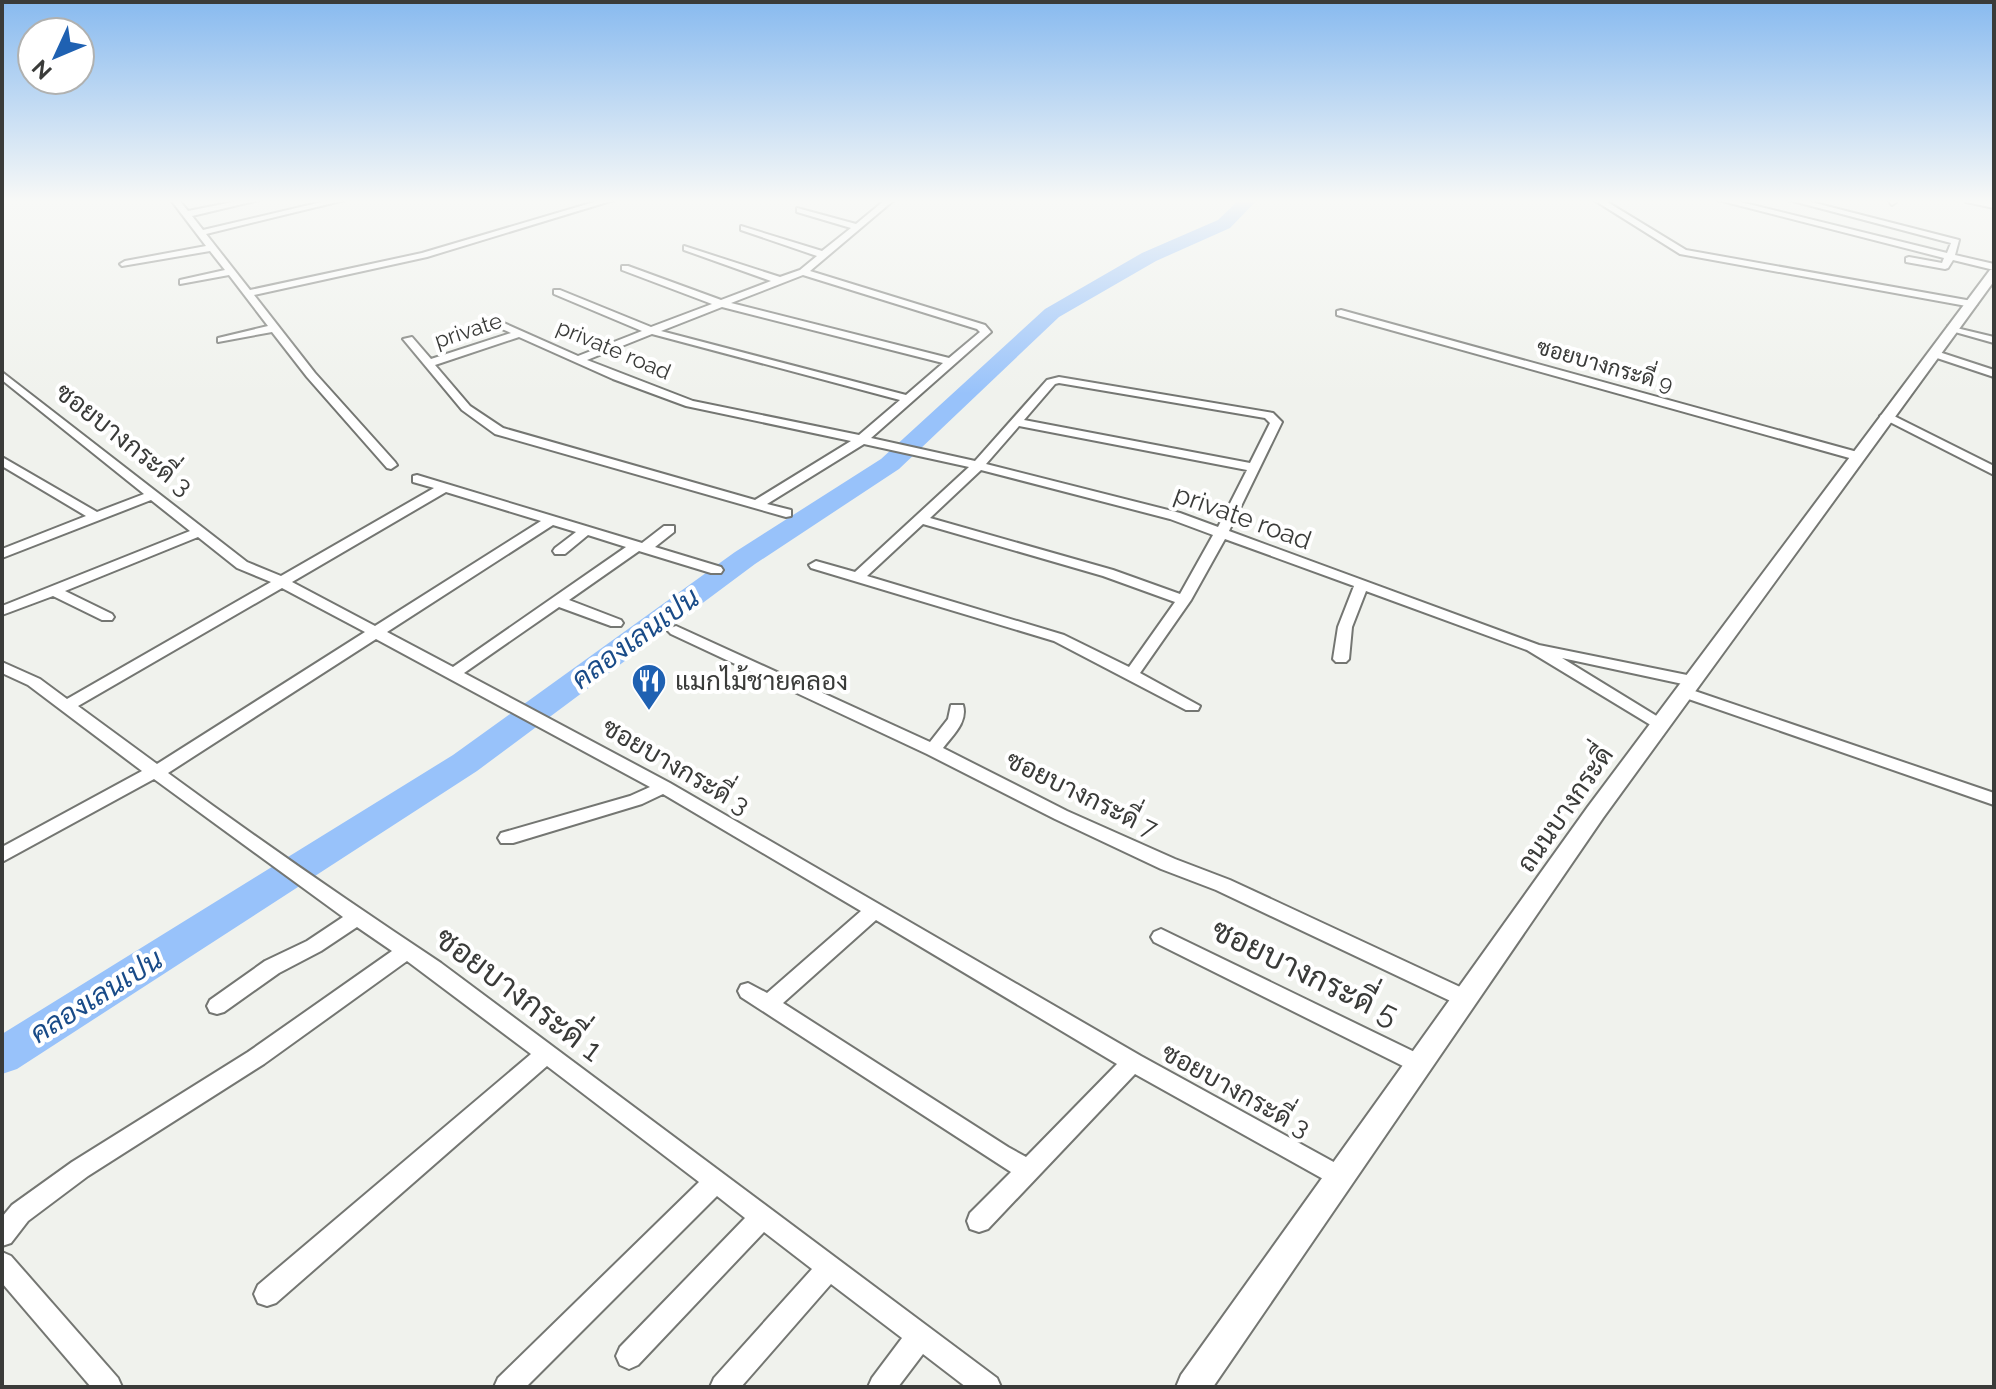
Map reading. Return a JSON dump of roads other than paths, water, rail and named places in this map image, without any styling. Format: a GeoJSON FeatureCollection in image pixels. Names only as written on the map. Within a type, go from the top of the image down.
{"type":"FeatureCollection","features":[{"type":"Feature","properties":{"kind":"street"},"geometry":{"type":"LineString","coordinates":[[225,265],[311,375],[391,465]]}},
{"type":"Feature","properties":{"kind":"street"},"geometry":{"type":"LineString","coordinates":[[248,293],[379,265]]}},
{"type":"Feature","properties":{"kind":"street"},"geometry":{"type":"LineString","coordinates":[[735,265],[781,281]]}},
{"type":"Feature","properties":{"kind":"street"},"geometry":{"type":"LineString","coordinates":[[579,359],[781,281],[812,265]]}},
{"type":"Feature","properties":{"kind":"street"},"geometry":{"type":"LineString","coordinates":[[1754,265],[1972,304]]}},
{"type":"Feature","properties":{"kind":"street"},"geometry":{"type":"LineString","coordinates":[[1972,265],[1992,276]]}},
{"type":"Feature","properties":{"kind":"street"},"geometry":{"type":"LineString","coordinates":[[625,268],[722,304],[950,362]]}},
{"type":"Feature","properties":{"kind":"street"},"geometry":{"type":"LineString","coordinates":[[183,282],[231,272]]}},
{"type":"Feature","properties":{"kind":"street"},"geometry":{"type":"LineString","coordinates":[[756,505],[861,440],[985,329],[803,272]]}},
{"type":"Feature","properties":{"kind":"street","name":"ถนนบางกระดี่"},"geometry":{"type":"LineString","coordinates":[[1193,1387],[1660,723],[1992,276]]}},
{"type":"Feature","properties":{"kind":"street"},"geometry":{"type":"LineString","coordinates":[[557,292],[651,331],[908,399]]}},
{"type":"Feature","properties":{"kind":"street","name":"ซอยบางกระดี่ 9"},"geometry":{"type":"LineString","coordinates":[[1341,313],[1857,456]]}},
{"type":"Feature","properties":{"kind":"street","name":"private road"},"geometry":{"type":"LineString","coordinates":[[497,323],[690,404],[931,454],[1175,516],[1532,647]]}},
{"type":"Feature","properties":{"kind":"street"},"geometry":{"type":"LineString","coordinates":[[222,340],[275,328]]}},
{"type":"Feature","properties":{"kind":"street"},"geometry":{"type":"LineString","coordinates":[[1952,328],[1994,340]]}},
{"type":"Feature","properties":{"kind":"street","name":"private"},"geometry":{"type":"LineString","coordinates":[[427,364],[521,333]]}},
{"type":"Feature","properties":{"kind":"street"},"geometry":{"type":"LineString","coordinates":[[408,339],[466,408],[499,431],[786,513]]}},
{"type":"Feature","properties":{"kind":"street"},"geometry":{"type":"LineString","coordinates":[[1935,354],[1994,374]]}},
{"type":"Feature","properties":{"kind":"street","name":"ซอยบางกระดี่ 3"},"geometry":{"type":"LineString","coordinates":[[2,375],[242,565],[282,582],[664,787],[1133,1062],[1342,1178]]}},
{"type":"Feature","properties":{"kind":"street"},"geometry":{"type":"LineString","coordinates":[[859,576],[978,466],[1051,382],[1059,380],[1269,415],[1276,422],[1222,535],[1162,635],[1131,675]]}},
{"type":"Feature","properties":{"kind":"street"},"geometry":{"type":"LineString","coordinates":[[1886,416],[1994,471]]}},
{"type":"Feature","properties":{"kind":"street"},"geometry":{"type":"LineString","coordinates":[[1016,422],[1254,468]]}},
{"type":"Feature","properties":{"kind":"street"},"geometry":{"type":"LineString","coordinates":[[2,461],[96,517]]}},
{"type":"Feature","properties":{"kind":"street"},"geometry":{"type":"LineString","coordinates":[[417,479],[716,570]]}},
{"type":"Feature","properties":{"kind":"street"},"geometry":{"type":"LineString","coordinates":[[65,707],[446,487]]}},
{"type":"Feature","properties":{"kind":"street"},"geometry":{"type":"LineString","coordinates":[[2,553],[154,494]]}},
{"type":"Feature","properties":{"kind":"street"},"geometry":{"type":"LineString","coordinates":[[920,519],[1108,573],[1184,600]]}},
{"type":"Feature","properties":{"kind":"street"},"geometry":{"type":"LineString","coordinates":[[2,855],[156,772],[551,520]]}},
{"type":"Feature","properties":{"kind":"street"},"geometry":{"type":"LineString","coordinates":[[453,674],[557,601],[669,529]]}},
{"type":"Feature","properties":{"kind":"street"},"geometry":{"type":"LineString","coordinates":[[560,551],[586,530]]}},
{"type":"Feature","properties":{"kind":"street"},"geometry":{"type":"LineString","coordinates":[[2,611],[199,532]]}},
{"type":"Feature","properties":{"kind":"street"},"geometry":{"type":"LineString","coordinates":[[816,565],[1059,638],[1192,706]]}},
{"type":"Feature","properties":{"kind":"street"},"geometry":{"type":"LineString","coordinates":[[1341,659],[1345,627],[1361,586]]}},
{"type":"Feature","properties":{"kind":"street"},"geometry":{"type":"LineString","coordinates":[[52,590],[107,617]]}},
{"type":"Feature","properties":{"kind":"street"},"geometry":{"type":"LineString","coordinates":[[557,601],[616,623]]}},
{"type":"Feature","properties":{"kind":"street","name":"ซอยบางกระดี่ 7"},"geometry":{"type":"LineString","coordinates":[[676,631],[933,750],[1061,815],[1168,864],[1223,885],[1466,999]]}},
{"type":"Feature","properties":{"kind":"street"},"geometry":{"type":"LineString","coordinates":[[1532,647],[1624,668],[1687,687],[1994,799]]}},
{"type":"Feature","properties":{"kind":"street"},"geometry":{"type":"LineString","coordinates":[[1532,647],[1660,723]]}},
{"type":"Feature","properties":{"kind":"street","name":"ซอยบางกระดี่ 1"},"geometry":{"type":"LineString","coordinates":[[2,667],[34,682],[290,872],[407,950],[988,1387]]}},
{"type":"Feature","properties":{"kind":"street"},"geometry":{"type":"LineString","coordinates":[[1605,689],[1624,668]]}},
{"type":"Feature","properties":{"kind":"street"},"geometry":{"type":"LineString","coordinates":[[933,750],[956,720],[957,709]]}},
{"type":"Feature","properties":{"kind":"street"},"geometry":{"type":"LineString","coordinates":[[507,838],[636,800],[664,787]]}},
{"type":"Feature","properties":{"kind":"street"},"geometry":{"type":"LineString","coordinates":[[768,1004],[875,910]]}},
{"type":"Feature","properties":{"kind":"street"},"geometry":{"type":"LineString","coordinates":[[217,1006],[272,967],[314,946],[359,916]]}},
{"type":"Feature","properties":{"kind":"street","name":"ซอยบางกระดี่ 5"},"geometry":{"type":"LineString","coordinates":[[1161,937],[1421,1065]]}},
{"type":"Feature","properties":{"kind":"street"},"geometry":{"type":"LineString","coordinates":[[2,1235],[20,1213],[80,1169],[256,1058],[407,950]]}},
{"type":"Feature","properties":{"kind":"street"},"geometry":{"type":"LineString","coordinates":[[748,991],[1029,1170]]}},
{"type":"Feature","properties":{"kind":"street"},"geometry":{"type":"LineString","coordinates":[[267,1294],[546,1054]]}},
{"type":"Feature","properties":{"kind":"street"},"geometry":{"type":"LineString","coordinates":[[979,1221],[1133,1062]]}},
{"type":"Feature","properties":{"kind":"street"},"geometry":{"type":"LineString","coordinates":[[507,1387],[715,1182]]}},
{"type":"Feature","properties":{"kind":"street"},"geometry":{"type":"LineString","coordinates":[[629,1356],[762,1217]]}},
{"type":"Feature","properties":{"kind":"street"},"geometry":{"type":"LineString","coordinates":[[2,1264],[109,1387]]}},
{"type":"Feature","properties":{"kind":"street"},"geometry":{"type":"LineString","coordinates":[[723,1387],[829,1268]]}},
{"type":"Feature","properties":{"kind":"street"},"geometry":{"type":"LineString","coordinates":[[881,1387],[920,1336]]}},
{"type":"Feature","properties":{"kind":"waterway","name":"คลองเลนเปน"},"geometry":{"type":"LineString","coordinates":[[2,1056],[465,763],[745,558],[890,464],[1052,313],[1135,265]]}},
{"type":"Feature","properties":{"kind":"place","name":"แมกไม้ชายคลอง"},"geometry":{"type":"Point","coordinates":[649,712]}}]}
